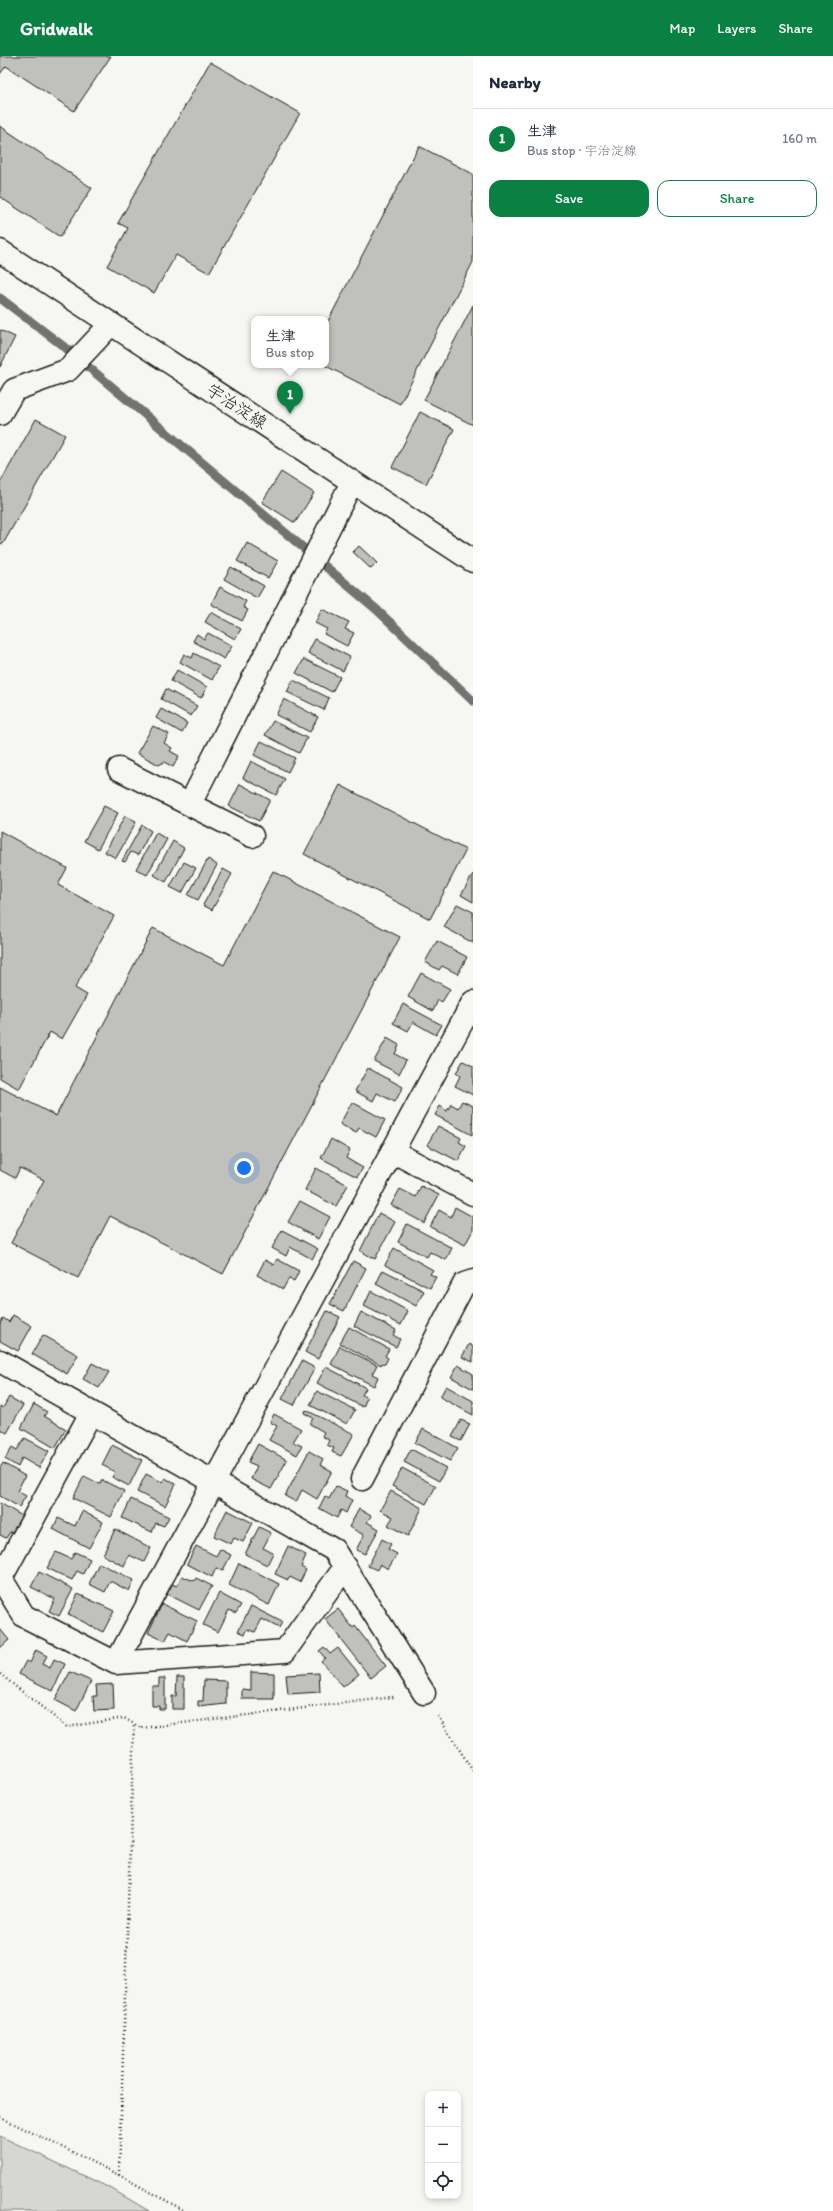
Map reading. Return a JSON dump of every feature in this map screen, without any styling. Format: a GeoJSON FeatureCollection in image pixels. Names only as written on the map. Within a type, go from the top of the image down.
{"type":"FeatureCollection","features":[{"type":"Feature","properties":{"kind":"street","name":"宇治淀線"},"geometry":{"type":"LineString","coordinates":[[0,251],[473,561]]}},
{"type":"Feature","properties":{"kind":"street"},"geometry":{"type":"LineString","coordinates":[[0,414],[14,390],[68,370],[112,324]]}},
{"type":"Feature","properties":{"kind":"street"},"geometry":{"type":"LineString","coordinates":[[190,804],[352,482]]}},
{"type":"Feature","properties":{"kind":"street"},"geometry":{"type":"LineString","coordinates":[[119,769],[252,836]]}},
{"type":"Feature","properties":{"kind":"street"},"geometry":{"type":"LineString","coordinates":[[116,1663],[473,1002]]}},
{"type":"Feature","properties":{"kind":"street"},"geometry":{"type":"LineString","coordinates":[[392,1151],[473,1194]]}},
{"type":"Feature","properties":{"kind":"street"},"geometry":{"type":"LineString","coordinates":[[362,1478],[464,1284],[473,1281]]}},
{"type":"Feature","properties":{"kind":"street"},"geometry":{"type":"LineString","coordinates":[[0,1361],[334,1550],[424,1693]]}},
{"type":"Feature","properties":{"kind":"street"},"geometry":{"type":"LineString","coordinates":[[91,1413],[0,1578],[24,1616],[116,1663],[285,1652],[345,1567]]}},
{"type":"Feature","properties":{"kind":"path"},"geometry":{"type":"LineString","coordinates":[[0,1674],[67,1727],[124,1718],[141,1728],[424,1693],[473,1771]]}},
{"type":"Feature","properties":{"kind":"path"},"geometry":{"type":"LineString","coordinates":[[119,2175],[134,1724]]}},
{"type":"Feature","properties":{"kind":"path"},"geometry":{"type":"LineString","coordinates":[[0,2117],[119,2175],[185,2211]]}},
{"type":"Feature","properties":{"kind":"shaded area"},"geometry":{"type":"Polygon","coordinates":[[[0,2136],[112,2189],[149,2211],[0,2211],[0,2136]]]}},
{"type":"Feature","properties":{"kind":"building"},"geometry":{"type":"Polygon","coordinates":[[[0,56],[111,56],[74,111],[6,66],[0,74],[0,56]]]}},
{"type":"Feature","properties":{"kind":"building"},"geometry":{"type":"Polygon","coordinates":[[[210,62],[300,113],[209,273],[176,255],[154,293],[107,266],[128,228],[118,223],[210,62]]]}},
{"type":"Feature","properties":{"kind":"building"},"geometry":{"type":"Polygon","coordinates":[[[0,126],[92,188],[60,237],[0,197],[0,126]]]}},
{"type":"Feature","properties":{"kind":"building"},"geometry":{"type":"Polygon","coordinates":[[[419,146],[473,174],[473,262],[400,404],[329,368],[329,319],[419,146]]]}},
{"type":"Feature","properties":{"kind":"building"},"geometry":{"type":"Polygon","coordinates":[[[473,305],[473,425],[424,400],[473,305]]]}},
{"type":"Feature","properties":{"kind":"building"},"geometry":{"type":"Polygon","coordinates":[[[0,330],[15,337],[0,367],[0,330]]]}},
{"type":"Feature","properties":{"kind":"building"},"geometry":{"type":"Polygon","coordinates":[[[420,412],[454,429],[426,484],[392,467],[420,412]]]}},
{"type":"Feature","properties":{"kind":"building"},"geometry":{"type":"Polygon","coordinates":[[[36,419],[65,435],[3,544],[0,543],[0,483],[36,419]]]}},
{"type":"Feature","properties":{"kind":"building"},"geometry":{"type":"Polygon","coordinates":[[[281,472],[314,493],[295,523],[262,502],[281,472]]]}},
{"type":"Feature","properties":{"kind":"building"},"geometry":{"type":"Polygon","coordinates":[[[247,543],[278,561],[268,578],[237,561],[247,543]]]}},
{"type":"Feature","properties":{"kind":"building"},"geometry":{"type":"Polygon","coordinates":[[[359,546],[377,563],[371,569],[353,552],[359,546]]]}},
{"type":"Feature","properties":{"kind":"building"},"geometry":{"type":"Polygon","coordinates":[[[231,567],[264,586],[257,598],[224,579],[231,567]]]}},
{"type":"Feature","properties":{"kind":"building"},"geometry":{"type":"Polygon","coordinates":[[[220,587],[246,601],[243,607],[248,610],[242,621],[211,604],[220,587]]]}},
{"type":"Feature","properties":{"kind":"building"},"geometry":{"type":"Polygon","coordinates":[[[322,609],[349,622],[345,629],[354,633],[347,646],[324,634],[327,629],[315,623],[322,609]]]}},
{"type":"Feature","properties":{"kind":"building"},"geometry":{"type":"Polygon","coordinates":[[[211,612],[241,629],[235,639],[205,622],[211,612]]]}},
{"type":"Feature","properties":{"kind":"building"},"geometry":{"type":"Polygon","coordinates":[[[208,633],[232,646],[224,659],[193,641],[197,634],[204,639],[208,633]]]}},
{"type":"Feature","properties":{"kind":"building"},"geometry":{"type":"Polygon","coordinates":[[[315,639],[350,657],[343,671],[308,653],[315,639]]]}},
{"type":"Feature","properties":{"kind":"building"},"geometry":{"type":"Polygon","coordinates":[[[194,653],[219,667],[212,680],[180,662],[184,654],[192,658],[194,653]]]}},
{"type":"Feature","properties":{"kind":"building"},"geometry":{"type":"Polygon","coordinates":[[[304,659],[340,677],[332,692],[296,673],[304,659]]]}},
{"type":"Feature","properties":{"kind":"building"},"geometry":{"type":"Polygon","coordinates":[[[177,670],[207,687],[201,698],[171,681],[177,670]]]}},
{"type":"Feature","properties":{"kind":"building"},"geometry":{"type":"Polygon","coordinates":[[[293,680],[329,698],[324,710],[287,692],[293,680]]]}},
{"type":"Feature","properties":{"kind":"building"},"geometry":{"type":"Polygon","coordinates":[[[166,689],[197,706],[191,716],[161,699],[166,689]]]}},
{"type":"Feature","properties":{"kind":"building"},"geometry":{"type":"Polygon","coordinates":[[[284,699],[318,717],[310,732],[276,715],[284,699]]]}},
{"type":"Feature","properties":{"kind":"building"},"geometry":{"type":"Polygon","coordinates":[[[161,709],[187,723],[182,733],[156,718],[161,709]]]}},
{"type":"Feature","properties":{"kind":"building"},"geometry":{"type":"Polygon","coordinates":[[[273,721],[307,738],[299,753],[265,735],[273,721]]]}},
{"type":"Feature","properties":{"kind":"building"},"geometry":{"type":"Polygon","coordinates":[[[153,726],[169,734],[164,743],[172,748],[170,751],[179,756],[173,767],[164,762],[159,765],[137,753],[153,726]]]}},
{"type":"Feature","properties":{"kind":"building"},"geometry":{"type":"Polygon","coordinates":[[[261,741],[295,758],[288,772],[254,755],[261,741]]]}},
{"type":"Feature","properties":{"kind":"building"},"geometry":{"type":"Polygon","coordinates":[[[251,761],[285,779],[276,795],[243,778],[251,761]]]}},
{"type":"Feature","properties":{"kind":"building"},"geometry":{"type":"Polygon","coordinates":[[[240,784],[270,800],[259,821],[229,806],[240,784]]]}},
{"type":"Feature","properties":{"kind":"building"},"geometry":{"type":"Polygon","coordinates":[[[340,785],[466,850],[430,919],[304,854],[340,785]]]}},
{"type":"Feature","properties":{"kind":"building"},"geometry":{"type":"Polygon","coordinates":[[[104,806],[118,813],[98,849],[84,841],[104,806]]]}},
{"type":"Feature","properties":{"kind":"building"},"geometry":{"type":"Polygon","coordinates":[[[125,816],[136,822],[116,858],[105,852],[125,816]]]}},
{"type":"Feature","properties":{"kind":"building"},"geometry":{"type":"Polygon","coordinates":[[[142,825],[151,831],[138,855],[131,852],[125,862],[122,861],[142,825]]]}},
{"type":"Feature","properties":{"kind":"building"},"geometry":{"type":"Polygon","coordinates":[[[0,831],[67,868],[58,885],[114,916],[75,988],[87,995],[62,1039],[50,1032],[19,1089],[0,1078],[0,831]]]}},
{"type":"Feature","properties":{"kind":"building"},"geometry":{"type":"Polygon","coordinates":[[[156,833],[167,839],[147,875],[136,869],[156,833]]]}},
{"type":"Feature","properties":{"kind":"building"},"geometry":{"type":"Polygon","coordinates":[[[173,841],[184,848],[166,882],[154,875],[173,841]]]}},
{"type":"Feature","properties":{"kind":"building"},"geometry":{"type":"Polygon","coordinates":[[[208,859],[217,865],[198,900],[188,895],[208,859]]]}},
{"type":"Feature","properties":{"kind":"building"},"geometry":{"type":"Polygon","coordinates":[[[184,862],[196,868],[182,893],[170,887],[184,862]]]}},
{"type":"Feature","properties":{"kind":"building"},"geometry":{"type":"Polygon","coordinates":[[[223,869],[232,874],[212,910],[203,905],[223,869]]]}},
{"type":"Feature","properties":{"kind":"building"},"geometry":{"type":"Polygon","coordinates":[[[273,871],[400,937],[223,1274],[110,1216],[78,1278],[11,1243],[44,1180],[20,1168],[15,1178],[0,1170],[0,1087],[56,1116],[153,928],[224,965],[273,871]]]}},
{"type":"Feature","properties":{"kind":"building"},"geometry":{"type":"Polygon","coordinates":[[[473,874],[473,902],[461,895],[473,874]]]}},
{"type":"Feature","properties":{"kind":"building"},"geometry":{"type":"Polygon","coordinates":[[[457,904],[473,912],[473,943],[444,927],[457,904]]]}},
{"type":"Feature","properties":{"kind":"building"},"geometry":{"type":"Polygon","coordinates":[[[437,941],[467,957],[458,974],[442,966],[439,970],[425,962],[437,941]]]}},
{"type":"Feature","properties":{"kind":"building"},"geometry":{"type":"Polygon","coordinates":[[[421,973],[450,989],[442,1002],[438,1000],[433,1011],[408,997],[421,973]]]}},
{"type":"Feature","properties":{"kind":"building"},"geometry":{"type":"Polygon","coordinates":[[[403,1004],[442,1025],[436,1035],[413,1022],[408,1031],[393,1023],[403,1004]]]}},
{"type":"Feature","properties":{"kind":"building"},"geometry":{"type":"Polygon","coordinates":[[[387,1038],[399,1045],[395,1054],[406,1060],[399,1074],[374,1061],[387,1038]]]}},
{"type":"Feature","properties":{"kind":"building"},"geometry":{"type":"Polygon","coordinates":[[[463,1061],[473,1066],[473,1095],[455,1086],[460,1076],[456,1073],[463,1061]]]}},
{"type":"Feature","properties":{"kind":"building"},"geometry":{"type":"Polygon","coordinates":[[[368,1068],[403,1087],[395,1102],[377,1093],[373,1101],[355,1091],[368,1068]]]}},
{"type":"Feature","properties":{"kind":"building"},"geometry":{"type":"Polygon","coordinates":[[[462,1101],[473,1106],[472,1135],[435,1115],[440,1106],[447,1111],[451,1104],[458,1108],[462,1101]]]}},
{"type":"Feature","properties":{"kind":"building"},"geometry":{"type":"Polygon","coordinates":[[[352,1102],[385,1120],[376,1137],[359,1128],[356,1133],[340,1124],[352,1102]]]}},
{"type":"Feature","properties":{"kind":"building"},"geometry":{"type":"Polygon","coordinates":[[[438,1126],[461,1138],[459,1142],[466,1146],[458,1161],[427,1145],[438,1126]]]}},
{"type":"Feature","properties":{"kind":"building"},"geometry":{"type":"Polygon","coordinates":[[[331,1139],[350,1150],[346,1158],[363,1168],[357,1177],[321,1158],[331,1139]]]}},
{"type":"Feature","properties":{"kind":"building"},"geometry":{"type":"Polygon","coordinates":[[[316,1168],[348,1185],[336,1206],[305,1190],[316,1168]]]}},
{"type":"Feature","properties":{"kind":"building"},"geometry":{"type":"Polygon","coordinates":[[[421,1186],[439,1195],[424,1223],[391,1205],[400,1189],[416,1197],[421,1186]]]}},
{"type":"Feature","properties":{"kind":"building"},"geometry":{"type":"Polygon","coordinates":[[[300,1201],[330,1217],[318,1239],[288,1222],[300,1201]]]}},
{"type":"Feature","properties":{"kind":"building"},"geometry":{"type":"Polygon","coordinates":[[[455,1207],[473,1217],[473,1230],[465,1245],[430,1227],[439,1210],[451,1217],[455,1207]]]}},
{"type":"Feature","properties":{"kind":"building"},"geometry":{"type":"Polygon","coordinates":[[[379,1213],[395,1222],[375,1259],[360,1251],[379,1213]]]}},
{"type":"Feature","properties":{"kind":"building"},"geometry":{"type":"Polygon","coordinates":[[[407,1224],[452,1248],[446,1260],[430,1252],[427,1257],[398,1242],[407,1224]]]}},
{"type":"Feature","properties":{"kind":"building"},"geometry":{"type":"Polygon","coordinates":[[[282,1230],[318,1249],[312,1259],[290,1247],[286,1256],[272,1248],[282,1230]]]}},
{"type":"Feature","properties":{"kind":"building"},"geometry":{"type":"Polygon","coordinates":[[[394,1248],[433,1270],[430,1274],[436,1277],[430,1288],[385,1265],[394,1248]]]}},
{"type":"Feature","properties":{"kind":"building"},"geometry":{"type":"Polygon","coordinates":[[[277,1259],[299,1271],[294,1281],[289,1278],[283,1289],[257,1275],[265,1260],[274,1265],[277,1259]]]}},
{"type":"Feature","properties":{"kind":"building"},"geometry":{"type":"Polygon","coordinates":[[[353,1261],[366,1268],[344,1311],[330,1304],[353,1261]]]}},
{"type":"Feature","properties":{"kind":"building"},"geometry":{"type":"Polygon","coordinates":[[[383,1270],[424,1291],[416,1306],[376,1284],[383,1270]]]}},
{"type":"Feature","properties":{"kind":"building"},"geometry":{"type":"Polygon","coordinates":[[[371,1291],[408,1311],[401,1325],[364,1306],[371,1291]]]}},
{"type":"Feature","properties":{"kind":"building"},"geometry":{"type":"Polygon","coordinates":[[[327,1311],[340,1317],[318,1359],[305,1352],[327,1311]]]}},
{"type":"Feature","properties":{"kind":"building"},"geometry":{"type":"Polygon","coordinates":[[[361,1312],[396,1330],[393,1335],[400,1339],[396,1347],[354,1326],[361,1312]]]}},
{"type":"Feature","properties":{"kind":"building"},"geometry":{"type":"Polygon","coordinates":[[[13,1315],[32,1326],[18,1351],[0,1341],[0,1324],[3,1318],[9,1322],[13,1315]]]}},
{"type":"Feature","properties":{"kind":"building"},"geometry":{"type":"Polygon","coordinates":[[[349,1327],[389,1349],[385,1356],[388,1358],[385,1364],[382,1363],[381,1365],[340,1343],[349,1327]]]}},
{"type":"Feature","properties":{"kind":"building"},"geometry":{"type":"Polygon","coordinates":[[[43,1335],[78,1355],[67,1374],[32,1354],[43,1335]]]}},
{"type":"Feature","properties":{"kind":"building"},"geometry":{"type":"Polygon","coordinates":[[[469,1344],[473,1347],[473,1362],[462,1357],[469,1344]]]}},
{"type":"Feature","properties":{"kind":"building"},"geometry":{"type":"Polygon","coordinates":[[[340,1346],[377,1365],[372,1374],[378,1377],[374,1386],[331,1364],[340,1346]]]}},
{"type":"Feature","properties":{"kind":"building"},"geometry":{"type":"Polygon","coordinates":[[[302,1361],[315,1368],[294,1405],[282,1399],[302,1361]]]}},
{"type":"Feature","properties":{"kind":"building"},"geometry":{"type":"Polygon","coordinates":[[[92,1363],[109,1372],[99,1388],[83,1379],[92,1363]]]}},
{"type":"Feature","properties":{"kind":"building"},"geometry":{"type":"Polygon","coordinates":[[[458,1365],[473,1374],[473,1389],[451,1377],[458,1365]]]}},
{"type":"Feature","properties":{"kind":"building"},"geometry":{"type":"Polygon","coordinates":[[[326,1367],[366,1388],[362,1395],[367,1398],[363,1407],[317,1383],[326,1367]]]}},
{"type":"Feature","properties":{"kind":"building"},"geometry":{"type":"Polygon","coordinates":[[[446,1386],[473,1401],[473,1415],[440,1397],[446,1386]]]}},
{"type":"Feature","properties":{"kind":"building"},"geometry":{"type":"Polygon","coordinates":[[[317,1391],[355,1410],[347,1424],[310,1405],[317,1391]]]}},
{"type":"Feature","properties":{"kind":"building"},"geometry":{"type":"Polygon","coordinates":[[[9,1397],[23,1405],[7,1433],[0,1429],[0,1406],[3,1408],[9,1397]]]}},
{"type":"Feature","properties":{"kind":"building"},"geometry":{"type":"Polygon","coordinates":[[[34,1404],[47,1412],[44,1416],[66,1429],[55,1448],[21,1428],[34,1404]]]}},
{"type":"Feature","properties":{"kind":"building"},"geometry":{"type":"Polygon","coordinates":[[[306,1410],[354,1434],[341,1456],[332,1452],[334,1448],[327,1445],[329,1440],[322,1436],[324,1432],[310,1424],[313,1418],[304,1413],[306,1410]]]}},
{"type":"Feature","properties":{"kind":"building"},"geometry":{"type":"Polygon","coordinates":[[[274,1414],[301,1429],[293,1442],[302,1446],[297,1455],[269,1440],[277,1426],[270,1422],[274,1414]]]}},
{"type":"Feature","properties":{"kind":"building"},"geometry":{"type":"Polygon","coordinates":[[[461,1420],[470,1424],[461,1441],[452,1437],[461,1420]]]}},
{"type":"Feature","properties":{"kind":"building"},"geometry":{"type":"Polygon","coordinates":[[[423,1429],[458,1448],[450,1461],[415,1443],[423,1429]]]}},
{"type":"Feature","properties":{"kind":"building"},"geometry":{"type":"Polygon","coordinates":[[[25,1438],[49,1451],[39,1468],[22,1458],[18,1467],[5,1459],[12,1447],[17,1450],[25,1438]]]}},
{"type":"Feature","properties":{"kind":"building"},"geometry":{"type":"Polygon","coordinates":[[[258,1444],[287,1460],[271,1489],[251,1479],[257,1466],[248,1462],[258,1444]]]}},
{"type":"Feature","properties":{"kind":"building"},"geometry":{"type":"Polygon","coordinates":[[[112,1445],[142,1460],[129,1486],[112,1477],[115,1472],[102,1465],[112,1445]]]}},
{"type":"Feature","properties":{"kind":"building"},"geometry":{"type":"Polygon","coordinates":[[[411,1449],[446,1468],[439,1481],[404,1462],[411,1449]]]}},
{"type":"Feature","properties":{"kind":"building"},"geometry":{"type":"Polygon","coordinates":[[[309,1451],[323,1459],[320,1465],[332,1471],[317,1499],[302,1490],[296,1502],[285,1496],[309,1451]]]}},
{"type":"Feature","properties":{"kind":"building"},"geometry":{"type":"Polygon","coordinates":[[[3,1463],[25,1476],[17,1491],[26,1496],[19,1507],[0,1496],[0,1468],[3,1463]]]}},
{"type":"Feature","properties":{"kind":"building"},"geometry":{"type":"Polygon","coordinates":[[[402,1468],[436,1486],[426,1504],[392,1486],[402,1468]]]}},
{"type":"Feature","properties":{"kind":"building"},"geometry":{"type":"Polygon","coordinates":[[[146,1474],[162,1482],[165,1478],[176,1484],[165,1506],[137,1492],[146,1474]]]}},
{"type":"Feature","properties":{"kind":"building"},"geometry":{"type":"Polygon","coordinates":[[[84,1476],[100,1484],[102,1480],[124,1491],[111,1517],[73,1498],[84,1476]]]}},
{"type":"Feature","properties":{"kind":"building"},"geometry":{"type":"Polygon","coordinates":[[[336,1486],[347,1491],[345,1496],[352,1500],[346,1513],[341,1510],[337,1518],[319,1508],[325,1496],[329,1499],[336,1486]]]}},
{"type":"Feature","properties":{"kind":"building"},"geometry":{"type":"Polygon","coordinates":[[[391,1491],[422,1508],[408,1536],[388,1525],[393,1517],[380,1510],[391,1491]]]}},
{"type":"Feature","properties":{"kind":"building"},"geometry":{"type":"Polygon","coordinates":[[[131,1499],[169,1517],[164,1526],[156,1523],[152,1532],[122,1518],[131,1499]]]}},
{"type":"Feature","properties":{"kind":"building"},"geometry":{"type":"Polygon","coordinates":[[[0,1503],[22,1516],[13,1533],[10,1532],[6,1538],[0,1535],[0,1503]]]}},
{"type":"Feature","properties":{"kind":"building"},"geometry":{"type":"Polygon","coordinates":[[[359,1509],[371,1516],[367,1522],[379,1529],[365,1554],[356,1550],[364,1535],[349,1527],[359,1509]]]}},
{"type":"Feature","properties":{"kind":"building"},"geometry":{"type":"Polygon","coordinates":[[[227,1510],[253,1523],[243,1542],[234,1538],[231,1544],[214,1536],[227,1510]]]}},
{"type":"Feature","properties":{"kind":"building"},"geometry":{"type":"Polygon","coordinates":[[[82,1511],[103,1522],[89,1548],[53,1529],[58,1518],[75,1526],[82,1511]]]}},
{"type":"Feature","properties":{"kind":"building"},"geometry":{"type":"Polygon","coordinates":[[[259,1527],[271,1533],[263,1548],[273,1553],[267,1565],[245,1554],[259,1527]]]}},
{"type":"Feature","properties":{"kind":"building"},"geometry":{"type":"Polygon","coordinates":[[[115,1529],[151,1548],[144,1562],[129,1555],[124,1566],[103,1555],[115,1529]]]}},
{"type":"Feature","properties":{"kind":"building"},"geometry":{"type":"Polygon","coordinates":[[[382,1539],[391,1544],[388,1549],[397,1554],[388,1569],[380,1564],[377,1570],[368,1566],[382,1539]]]}},
{"type":"Feature","properties":{"kind":"building"},"geometry":{"type":"Polygon","coordinates":[[[196,1546],[216,1556],[220,1549],[231,1555],[223,1570],[216,1568],[212,1577],[187,1564],[196,1546]]]}},
{"type":"Feature","properties":{"kind":"building"},"geometry":{"type":"Polygon","coordinates":[[[288,1546],[306,1555],[301,1567],[306,1570],[300,1582],[290,1577],[288,1580],[275,1574],[288,1546]]]}},
{"type":"Feature","properties":{"kind":"building"},"geometry":{"type":"Polygon","coordinates":[[[56,1552],[71,1559],[75,1552],[90,1559],[83,1574],[77,1571],[72,1580],[47,1568],[56,1552]]]}},
{"type":"Feature","properties":{"kind":"building"},"geometry":{"type":"Polygon","coordinates":[[[99,1563],[134,1580],[129,1591],[110,1581],[105,1592],[89,1584],[99,1563]]]}},
{"type":"Feature","properties":{"kind":"building"},"geometry":{"type":"Polygon","coordinates":[[[239,1563],[279,1584],[269,1605],[229,1585],[239,1563]]]}},
{"type":"Feature","properties":{"kind":"building"},"geometry":{"type":"Polygon","coordinates":[[[39,1572],[73,1589],[59,1616],[49,1611],[55,1599],[31,1587],[39,1572]]]}},
{"type":"Feature","properties":{"kind":"building"},"geometry":{"type":"Polygon","coordinates":[[[182,1576],[194,1581],[196,1578],[212,1586],[199,1610],[167,1594],[172,1584],[177,1586],[182,1576]]]}},
{"type":"Feature","properties":{"kind":"building"},"geometry":{"type":"Polygon","coordinates":[[[219,1593],[241,1605],[236,1613],[229,1610],[218,1632],[203,1625],[219,1593]]]}},
{"type":"Feature","properties":{"kind":"building"},"geometry":{"type":"Polygon","coordinates":[[[78,1594],[114,1611],[103,1632],[68,1614],[78,1594]]]}},
{"type":"Feature","properties":{"kind":"building"},"geometry":{"type":"Polygon","coordinates":[[[162,1604],[197,1621],[187,1641],[170,1632],[165,1641],[148,1633],[162,1604]]]}},
{"type":"Feature","properties":{"kind":"building"},"geometry":{"type":"Polygon","coordinates":[[[251,1606],[282,1622],[279,1628],[262,1619],[255,1632],[248,1629],[245,1634],[238,1631],[251,1606]]]}},
{"type":"Feature","properties":{"kind":"building"},"geometry":{"type":"Polygon","coordinates":[[[338,1609],[353,1628],[355,1626],[386,1666],[371,1678],[325,1619],[338,1609]]]}},
{"type":"Feature","properties":{"kind":"building"},"geometry":{"type":"Polygon","coordinates":[[[0,1629],[9,1640],[0,1648],[0,1629]]]}},
{"type":"Feature","properties":{"kind":"building"},"geometry":{"type":"Polygon","coordinates":[[[324,1647],[330,1654],[338,1648],[359,1674],[343,1687],[321,1661],[325,1658],[319,1651],[324,1647]]]}},
{"type":"Feature","properties":{"kind":"building"},"geometry":{"type":"Polygon","coordinates":[[[36,1650],[47,1656],[42,1664],[50,1668],[54,1659],[65,1664],[53,1691],[19,1674],[26,1661],[30,1663],[36,1650]]]}},
{"type":"Feature","properties":{"kind":"building"},"geometry":{"type":"Polygon","coordinates":[[[70,1672],[91,1681],[76,1711],[55,1700],[70,1672]]]}},
{"type":"Feature","properties":{"kind":"building"},"geometry":{"type":"Polygon","coordinates":[[[251,1672],[274,1673],[274,1699],[242,1699],[242,1689],[251,1690],[251,1672]]]}},
{"type":"Feature","properties":{"kind":"building"},"geometry":{"type":"Polygon","coordinates":[[[319,1673],[320,1692],[288,1694],[286,1675],[319,1673]]]}},
{"type":"Feature","properties":{"kind":"building"},"geometry":{"type":"Polygon","coordinates":[[[177,1677],[184,1677],[184,1709],[172,1709],[172,1696],[176,1696],[177,1677]]]}},
{"type":"Feature","properties":{"kind":"building"},"geometry":{"type":"Polygon","coordinates":[[[159,1678],[165,1678],[165,1709],[159,1709],[159,1706],[152,1706],[152,1686],[159,1686],[159,1678]]]}},
{"type":"Feature","properties":{"kind":"building"},"geometry":{"type":"Polygon","coordinates":[[[204,1680],[226,1681],[226,1704],[198,1707],[198,1701],[203,1701],[204,1680]]]}},
{"type":"Feature","properties":{"kind":"building"},"geometry":{"type":"Polygon","coordinates":[[[113,1684],[114,1710],[94,1711],[93,1696],[97,1696],[96,1685],[113,1684]]]}},
{"type":"Feature","properties":{"kind":"waterway"},"geometry":{"type":"LineString","coordinates":[[0,298],[67,349],[376,609],[473,701]]}},
{"type":"Feature","properties":{"kind":"place","name":"生津"},"geometry":{"type":"Point","coordinates":[290,414]}}]}
